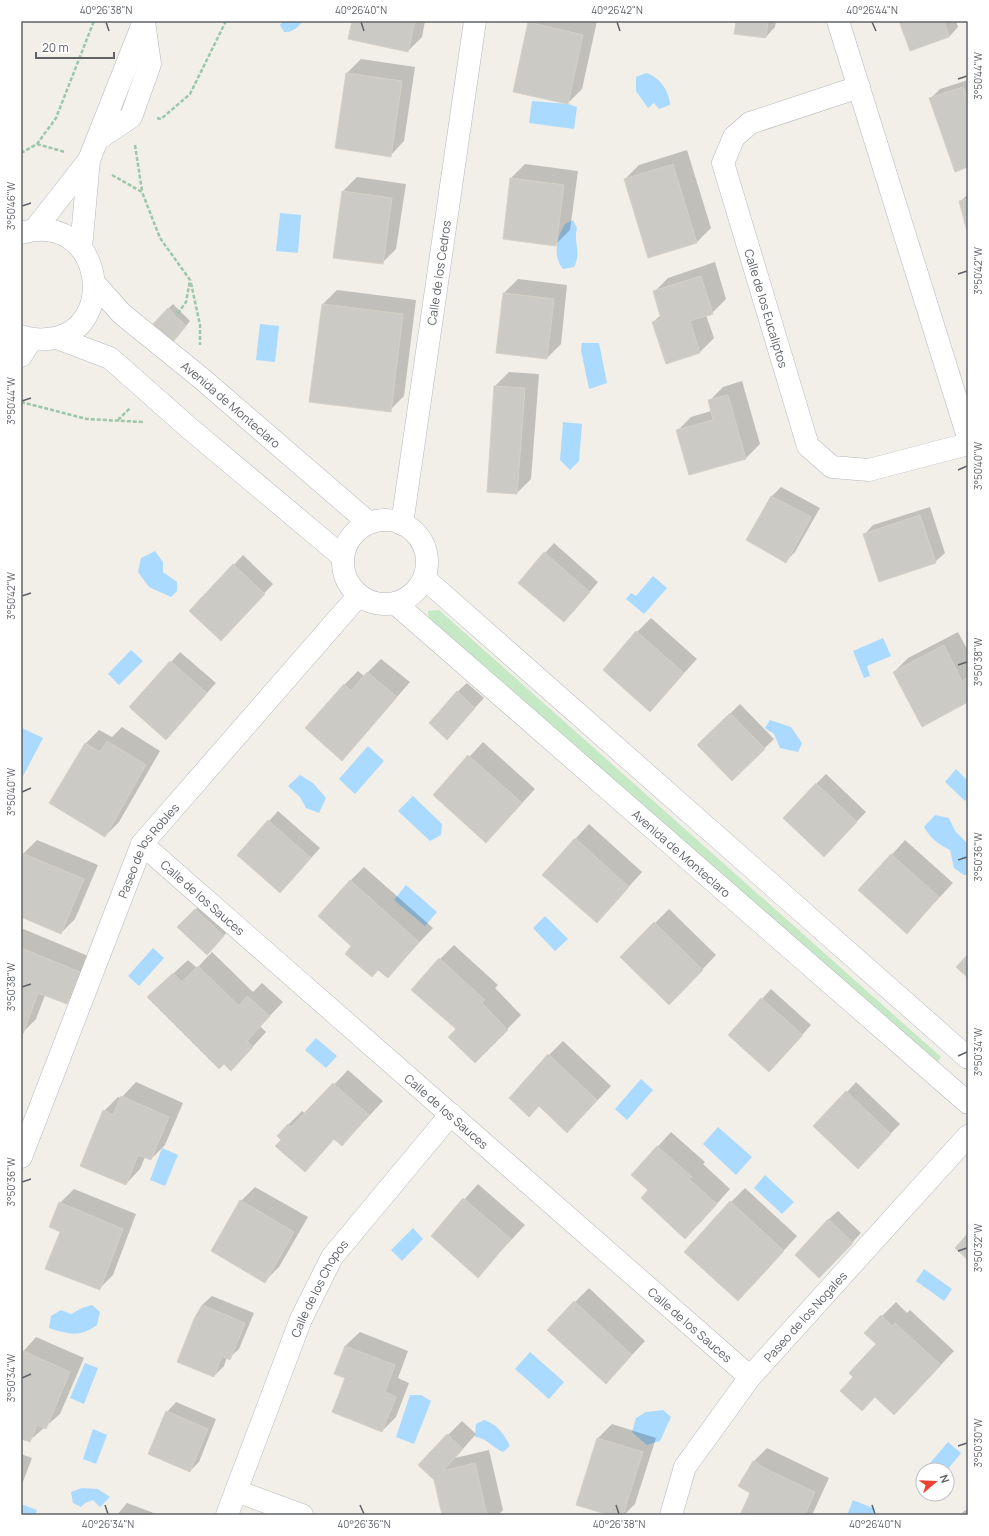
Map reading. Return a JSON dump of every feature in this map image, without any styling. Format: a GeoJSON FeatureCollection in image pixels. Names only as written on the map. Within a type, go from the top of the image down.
{"type":"FeatureCollection","features":[{"type":"Feature","properties":{"kind":"street"},"geometry":{"type":"LineString","coordinates":[[98,139],[135,117],[150,64],[144,21]]}},
{"type":"Feature","properties":{"kind":"street"},"geometry":{"type":"LineString","coordinates":[[28,231],[89,160],[144,21]]}},
{"type":"Feature","properties":{"kind":"street","name":"Calle de los Cedros"},"geometry":{"type":"LineString","coordinates":[[402,524],[475,21]]}},
{"type":"Feature","properties":{"kind":"street"},"geometry":{"type":"LineString","coordinates":[[838,21],[968,438]]}},
{"type":"Feature","properties":{"kind":"street","name":"Calle de los Eucaliptos"},"geometry":{"type":"LineString","coordinates":[[858,87],[750,123],[734,137],[723,163],[808,446],[832,467],[869,470],[968,444]]}},
{"type":"Feature","properties":{"kind":"street"},"geometry":{"type":"LineString","coordinates":[[81,248],[89,160]]}},
{"type":"Feature","properties":{"kind":"street"},"geometry":{"type":"LineString","coordinates":[[24,344],[57,338],[75,327],[89,311],[95,284],[91,265],[81,248],[68,237],[52,231],[28,231]]}},
{"type":"Feature","properties":{"kind":"street","name":"Avenida de Monteclaro"},"geometry":{"type":"LineString","coordinates":[[95,284],[122,314],[201,378],[369,523]]}},
{"type":"Feature","properties":{"kind":"street"},"geometry":{"type":"LineString","coordinates":[[57,338],[110,358],[188,427],[343,557]]}},
{"type":"Feature","properties":{"kind":"street"},"geometry":{"type":"LineString","coordinates":[[386,520],[402,524],[419,537],[427,557],[424,578],[413,594],[396,604],[376,604],[359,595],[349,584],[344,571],[343,557],[351,536],[369,523],[386,520]]}},
{"type":"Feature","properties":{"kind":"street"},"geometry":{"type":"LineString","coordinates":[[424,578],[968,1058]]}},
{"type":"Feature","properties":{"kind":"street","name":"Paseo de los Robles"},"geometry":{"type":"LineString","coordinates":[[21,1157],[142,844],[359,595]]}},
{"type":"Feature","properties":{"kind":"street","name":"Avenida de Monteclaro"},"geometry":{"type":"LineString","coordinates":[[396,604],[968,1103]]}},
{"type":"Feature","properties":{"kind":"street","name":"Calle de los Sauces"},"geometry":{"type":"LineString","coordinates":[[142,844],[750,1378]]}},
{"type":"Feature","properties":{"kind":"street","name":"Calle de los Chopos"},"geometry":{"type":"LineString","coordinates":[[227,1515],[301,1319],[332,1257],[451,1114]]}},
{"type":"Feature","properties":{"kind":"street","name":"Paseo de los Nogales"},"geometry":{"type":"LineString","coordinates":[[671,1515],[685,1467],[750,1378],[968,1136]]}},
{"type":"Feature","properties":{"kind":"street"},"geometry":{"type":"LineString","coordinates":[[236,1491],[302,1515]]}},
{"type":"Feature","properties":{"kind":"path"},"geometry":{"type":"LineString","coordinates":[[21,153],[37,144],[56,118],[94,21]]}},
{"type":"Feature","properties":{"kind":"path"},"geometry":{"type":"LineString","coordinates":[[201,378],[200,325],[190,280],[160,238],[142,192],[132,130],[135,117],[161,118],[190,94],[226,21]]}},
{"type":"Feature","properties":{"kind":"path"},"geometry":{"type":"LineString","coordinates":[[37,144],[89,160],[118,179],[142,192]]}},
{"type":"Feature","properties":{"kind":"path"},"geometry":{"type":"LineString","coordinates":[[176,316],[186,302],[190,280]]}},
{"type":"Feature","properties":{"kind":"path"},"geometry":{"type":"LineString","coordinates":[[21,402],[87,419],[144,422]]}},
{"type":"Feature","properties":{"kind":"green space"},"geometry":{"type":"Polygon","coordinates":[[[439,610],[941,1057],[935,1065],[429,622],[428,611],[439,610]]]}},
{"type":"Feature","properties":{"kind":"water"},"geometry":{"type":"Polygon","coordinates":[[[283,21],[303,21],[290,32],[284,32],[280,25],[283,21]]]}},
{"type":"Feature","properties":{"kind":"water"},"geometry":{"type":"Polygon","coordinates":[[[646,73],[655,77],[663,85],[670,100],[670,105],[659,109],[654,103],[648,108],[636,91],[636,77],[646,73]]]}},
{"type":"Feature","properties":{"kind":"water"},"geometry":{"type":"Polygon","coordinates":[[[532,101],[568,104],[577,107],[574,129],[529,123],[532,101]]]}},
{"type":"Feature","properties":{"kind":"water"},"geometry":{"type":"Polygon","coordinates":[[[280,213],[301,215],[298,253],[276,251],[280,213]]]}},
{"type":"Feature","properties":{"kind":"water"},"geometry":{"type":"Polygon","coordinates":[[[573,220],[577,228],[576,261],[574,267],[563,269],[558,258],[558,241],[565,224],[573,220]]]}},
{"type":"Feature","properties":{"kind":"water"},"geometry":{"type":"Polygon","coordinates":[[[260,324],[279,326],[275,362],[256,360],[260,324]]]}},
{"type":"Feature","properties":{"kind":"water"},"geometry":{"type":"Polygon","coordinates":[[[582,343],[599,343],[607,383],[589,389],[581,350],[582,343]]]}},
{"type":"Feature","properties":{"kind":"water"},"geometry":{"type":"Polygon","coordinates":[[[563,422],[582,424],[579,461],[570,470],[560,460],[563,422]]]}},
{"type":"Feature","properties":{"kind":"water"},"geometry":{"type":"Polygon","coordinates":[[[155,551],[163,562],[163,572],[177,582],[177,591],[171,597],[149,587],[138,572],[141,558],[155,551]]]}},
{"type":"Feature","properties":{"kind":"water"},"geometry":{"type":"Polygon","coordinates":[[[653,576],[667,588],[644,614],[626,599],[631,593],[636,596],[653,576]]]}},
{"type":"Feature","properties":{"kind":"water"},"geometry":{"type":"Polygon","coordinates":[[[883,638],[891,656],[867,666],[870,676],[864,678],[853,651],[883,638]]]}},
{"type":"Feature","properties":{"kind":"water"},"geometry":{"type":"Polygon","coordinates":[[[131,650],[143,661],[119,685],[108,674],[131,650]]]}},
{"type":"Feature","properties":{"kind":"water"},"geometry":{"type":"Polygon","coordinates":[[[770,720],[791,727],[802,743],[798,752],[780,748],[774,734],[765,728],[770,720]]]}},
{"type":"Feature","properties":{"kind":"water"},"geometry":{"type":"Polygon","coordinates":[[[22,728],[43,738],[21,780],[21,729],[22,728]]]}},
{"type":"Feature","properties":{"kind":"water"},"geometry":{"type":"Polygon","coordinates":[[[368,746],[384,761],[355,794],[339,779],[368,746]]]}},
{"type":"Feature","properties":{"kind":"water"},"geometry":{"type":"Polygon","coordinates":[[[956,769],[968,781],[968,797],[965,801],[945,782],[956,769]]]}},
{"type":"Feature","properties":{"kind":"water"},"geometry":{"type":"Polygon","coordinates":[[[300,775],[313,783],[326,798],[319,813],[306,808],[300,797],[288,786],[300,775]]]}},
{"type":"Feature","properties":{"kind":"water"},"geometry":{"type":"Polygon","coordinates":[[[413,796],[442,824],[441,835],[430,841],[398,811],[413,796]]]}},
{"type":"Feature","properties":{"kind":"water"},"geometry":{"type":"Polygon","coordinates":[[[935,815],[949,818],[955,831],[968,844],[968,874],[964,875],[954,868],[950,850],[935,841],[924,827],[935,815]]]}},
{"type":"Feature","properties":{"kind":"water"},"geometry":{"type":"Polygon","coordinates":[[[406,885],[437,912],[425,926],[394,900],[406,885]]]}},
{"type":"Feature","properties":{"kind":"water"},"geometry":{"type":"Polygon","coordinates":[[[545,916],[568,939],[555,951],[533,928],[545,916]]]}},
{"type":"Feature","properties":{"kind":"water"},"geometry":{"type":"Polygon","coordinates":[[[153,948],[164,958],[139,986],[128,976],[153,948]]]}},
{"type":"Feature","properties":{"kind":"water"},"geometry":{"type":"Polygon","coordinates":[[[316,1038],[337,1056],[326,1068],[305,1050],[316,1038]]]}},
{"type":"Feature","properties":{"kind":"water"},"geometry":{"type":"Polygon","coordinates":[[[641,1079],[653,1090],[627,1120],[615,1109],[641,1079]]]}},
{"type":"Feature","properties":{"kind":"water"},"geometry":{"type":"Polygon","coordinates":[[[718,1127],[752,1157],[736,1175],[703,1144],[718,1127]]]}},
{"type":"Feature","properties":{"kind":"water"},"geometry":{"type":"Polygon","coordinates":[[[162,1148],[178,1155],[165,1186],[150,1180],[162,1148]]]}},
{"type":"Feature","properties":{"kind":"water"},"geometry":{"type":"Polygon","coordinates":[[[765,1175],[794,1202],[782,1214],[754,1188],[765,1175]]]}},
{"type":"Feature","properties":{"kind":"water"},"geometry":{"type":"Polygon","coordinates":[[[413,1228],[423,1239],[402,1261],[391,1250],[413,1228]]]}},
{"type":"Feature","properties":{"kind":"water"},"geometry":{"type":"Polygon","coordinates":[[[924,1269],[952,1289],[944,1301],[916,1281],[924,1269]]]}},
{"type":"Feature","properties":{"kind":"water"},"geometry":{"type":"Polygon","coordinates":[[[92,1305],[100,1312],[97,1325],[91,1329],[74,1334],[49,1328],[51,1316],[61,1310],[71,1314],[92,1305]]]}},
{"type":"Feature","properties":{"kind":"water"},"geometry":{"type":"Polygon","coordinates":[[[530,1352],[564,1382],[549,1399],[515,1369],[530,1352]]]}},
{"type":"Feature","properties":{"kind":"water"},"geometry":{"type":"Polygon","coordinates":[[[85,1363],[98,1368],[84,1404],[70,1398],[85,1363]]]}},
{"type":"Feature","properties":{"kind":"water"},"geometry":{"type":"Polygon","coordinates":[[[410,1395],[421,1395],[431,1401],[414,1444],[396,1437],[410,1395]]]}},
{"type":"Feature","properties":{"kind":"water"},"geometry":{"type":"Polygon","coordinates":[[[663,1410],[671,1417],[660,1441],[647,1445],[632,1432],[636,1418],[646,1412],[663,1410]]]}},
{"type":"Feature","properties":{"kind":"water"},"geometry":{"type":"Polygon","coordinates":[[[484,1420],[493,1424],[505,1437],[510,1446],[503,1452],[487,1441],[475,1437],[476,1424],[484,1420]]]}},
{"type":"Feature","properties":{"kind":"water"},"geometry":{"type":"Polygon","coordinates":[[[93,1429],[107,1435],[96,1464],[83,1459],[93,1429]]]}},
{"type":"Feature","properties":{"kind":"water"},"geometry":{"type":"Polygon","coordinates":[[[948,1442],[961,1453],[954,1462],[931,1462],[948,1442]]]}},
{"type":"Feature","properties":{"kind":"water"},"geometry":{"type":"Polygon","coordinates":[[[82,1488],[98,1489],[110,1497],[100,1507],[93,1500],[85,1503],[81,1507],[73,1503],[71,1492],[82,1488]]]}},
{"type":"Feature","properties":{"kind":"water"},"geometry":{"type":"Polygon","coordinates":[[[853,1500],[875,1509],[872,1515],[847,1515],[853,1500]]]}},
{"type":"Feature","properties":{"kind":"water"},"geometry":{"type":"Polygon","coordinates":[[[21,1504],[37,1510],[35,1515],[21,1515],[21,1504]]]}},
{"type":"Feature","properties":{"kind":"building"},"geometry":{"type":"Polygon","coordinates":[[[352,21],[415,21],[408,52],[348,39],[352,21]]]}},
{"type":"Feature","properties":{"kind":"building"},"geometry":{"type":"Polygon","coordinates":[[[736,21],[768,21],[766,38],[734,34],[736,21]]]}},
{"type":"Feature","properties":{"kind":"building"},"geometry":{"type":"Polygon","coordinates":[[[899,21],[944,21],[949,37],[910,51],[899,21]]]}},
{"type":"Feature","properties":{"kind":"building"},"geometry":{"type":"Polygon","coordinates":[[[528,22],[583,35],[568,104],[513,92],[528,22]]]}},
{"type":"Feature","properties":{"kind":"building"},"geometry":{"type":"Polygon","coordinates":[[[346,73],[402,81],[391,157],[335,148],[346,73]]]}},
{"type":"Feature","properties":{"kind":"building"},"geometry":{"type":"Polygon","coordinates":[[[963,87],[968,101],[968,167],[955,172],[929,98],[963,87]]]}},
{"type":"Feature","properties":{"kind":"building"},"geometry":{"type":"Polygon","coordinates":[[[673,164],[697,243],[648,258],[624,179],[673,164]]]}},
{"type":"Feature","properties":{"kind":"building"},"geometry":{"type":"Polygon","coordinates":[[[510,178],[564,185],[556,246],[503,239],[510,178]]]}},
{"type":"Feature","properties":{"kind":"building"},"geometry":{"type":"Polygon","coordinates":[[[342,191],[392,198],[383,264],[333,258],[342,191]]]}},
{"type":"Feature","properties":{"kind":"building"},"geometry":{"type":"Polygon","coordinates":[[[968,199],[968,235],[959,201],[968,199]]]}},
{"type":"Feature","properties":{"kind":"building"},"geometry":{"type":"Polygon","coordinates":[[[701,276],[713,314],[690,321],[700,353],[666,364],[652,322],[661,319],[653,291],[701,276]]]}},
{"type":"Feature","properties":{"kind":"building"},"geometry":{"type":"Polygon","coordinates":[[[503,293],[554,299],[547,359],[496,353],[503,293]]]}},
{"type":"Feature","properties":{"kind":"building"},"geometry":{"type":"Polygon","coordinates":[[[322,304],[403,314],[391,412],[309,402],[322,304]]]}},
{"type":"Feature","properties":{"kind":"building"},"geometry":{"type":"Polygon","coordinates":[[[168,308],[186,326],[172,343],[152,325],[168,308]]]}},
{"type":"Feature","properties":{"kind":"building"},"geometry":{"type":"Polygon","coordinates":[[[494,386],[525,388],[517,494],[487,492],[494,386]]]}},
{"type":"Feature","properties":{"kind":"building"},"geometry":{"type":"Polygon","coordinates":[[[728,395],[746,459],[689,475],[676,430],[713,420],[708,400],[728,395]]]}},
{"type":"Feature","properties":{"kind":"building"},"geometry":{"type":"Polygon","coordinates":[[[771,496],[811,517],[786,563],[746,540],[771,496]]]}},
{"type":"Feature","properties":{"kind":"building"},"geometry":{"type":"Polygon","coordinates":[[[920,515],[936,563],[879,582],[863,534],[920,515]]]}},
{"type":"Feature","properties":{"kind":"building"},"geometry":{"type":"Polygon","coordinates":[[[544,552],[590,592],[564,622],[518,583],[544,552]]]}},
{"type":"Feature","properties":{"kind":"building"},"geometry":{"type":"Polygon","coordinates":[[[233,564],[265,594],[221,641],[189,611],[233,564]]]}},
{"type":"Feature","properties":{"kind":"building"},"geometry":{"type":"Polygon","coordinates":[[[636,631],[684,673],[650,712],[603,670],[636,631]]]}},
{"type":"Feature","properties":{"kind":"building"},"geometry":{"type":"Polygon","coordinates":[[[944,645],[962,681],[968,678],[968,702],[922,727],[893,672],[944,645]]]}},
{"type":"Feature","properties":{"kind":"building"},"geometry":{"type":"Polygon","coordinates":[[[170,661],[207,693],[166,740],[129,707],[170,661]]]}},
{"type":"Feature","properties":{"kind":"building"},"geometry":{"type":"Polygon","coordinates":[[[367,672],[397,697],[342,761],[305,728],[344,684],[351,691],[367,672]]]}},
{"type":"Feature","properties":{"kind":"building"},"geometry":{"type":"Polygon","coordinates":[[[457,691],[475,708],[447,740],[429,723],[457,691]]]}},
{"type":"Feature","properties":{"kind":"building"},"geometry":{"type":"Polygon","coordinates":[[[730,713],[765,749],[732,781],[697,745],[730,713]]]}},
{"type":"Feature","properties":{"kind":"building"},"geometry":{"type":"Polygon","coordinates":[[[107,741],[146,765],[105,837],[49,803],[85,743],[100,752],[107,741]]]}},
{"type":"Feature","properties":{"kind":"building"},"geometry":{"type":"Polygon","coordinates":[[[468,755],[522,803],[486,843],[433,795],[468,755]]]}},
{"type":"Feature","properties":{"kind":"building"},"geometry":{"type":"Polygon","coordinates":[[[816,783],[857,822],[824,857],[783,818],[816,783]]]}},
{"type":"Feature","properties":{"kind":"building"},"geometry":{"type":"Polygon","coordinates":[[[268,820],[311,858],[280,893],[237,855],[268,820]]]}},
{"type":"Feature","properties":{"kind":"building"},"geometry":{"type":"Polygon","coordinates":[[[575,838],[629,887],[597,923],[542,875],[575,838]]]}},
{"type":"Feature","properties":{"kind":"building"},"geometry":{"type":"Polygon","coordinates":[[[22,853],[84,879],[61,934],[21,917],[22,853]]]}},
{"type":"Feature","properties":{"kind":"building"},"geometry":{"type":"Polygon","coordinates":[[[891,854],[939,897],[907,934],[858,890],[891,854]]]}},
{"type":"Feature","properties":{"kind":"building"},"geometry":{"type":"Polygon","coordinates":[[[350,880],[419,942],[388,978],[378,970],[372,977],[345,954],[351,946],[318,916],[350,880]]]}},
{"type":"Feature","properties":{"kind":"building"},"geometry":{"type":"Polygon","coordinates":[[[195,909],[224,936],[207,955],[177,927],[195,909]]]}},
{"type":"Feature","properties":{"kind":"building"},"geometry":{"type":"Polygon","coordinates":[[[654,922],[703,970],[669,1005],[620,957],[654,922]]]}},
{"type":"Feature","properties":{"kind":"building"},"geometry":{"type":"Polygon","coordinates":[[[21,948],[80,972],[67,1004],[38,993],[23,1034],[21,1034],[21,948]]]}},
{"type":"Feature","properties":{"kind":"building"},"geometry":{"type":"Polygon","coordinates":[[[968,954],[968,978],[956,967],[968,954]]]}},
{"type":"Feature","properties":{"kind":"building"},"geometry":{"type":"Polygon","coordinates":[[[439,958],[485,1000],[482,1003],[508,1030],[475,1063],[448,1037],[456,1029],[411,990],[439,958]]]}},
{"type":"Feature","properties":{"kind":"building"},"geometry":{"type":"Polygon","coordinates":[[[198,966],[239,1006],[247,996],[270,1016],[247,1041],[253,1047],[231,1071],[224,1064],[219,1069],[147,997],[173,973],[182,982],[198,966]]]}},
{"type":"Feature","properties":{"kind":"building"},"geometry":{"type":"Polygon","coordinates":[[[761,998],[803,1035],[769,1072],[728,1035],[761,998]]]}},
{"type":"Feature","properties":{"kind":"building"},"geometry":{"type":"Polygon","coordinates":[[[548,1054],[597,1100],[567,1133],[539,1106],[529,1117],[509,1098],[548,1054]]]}},
{"type":"Feature","properties":{"kind":"building"},"geometry":{"type":"Polygon","coordinates":[[[333,1083],[369,1115],[342,1146],[334,1139],[305,1172],[275,1146],[281,1140],[277,1136],[288,1124],[291,1127],[333,1083]]]}},
{"type":"Feature","properties":{"kind":"building"},"geometry":{"type":"Polygon","coordinates":[[[846,1091],[891,1134],[858,1169],[813,1126],[846,1091]]]}},
{"type":"Feature","properties":{"kind":"building"},"geometry":{"type":"Polygon","coordinates":[[[121,1096],[169,1117],[151,1160],[138,1155],[126,1185],[80,1166],[103,1110],[113,1115],[121,1096]]]}},
{"type":"Feature","properties":{"kind":"building"},"geometry":{"type":"Polygon","coordinates":[[[657,1146],[692,1177],[689,1179],[717,1204],[685,1239],[641,1198],[648,1190],[631,1175],[657,1146]]]}},
{"type":"Feature","properties":{"kind":"building"},"geometry":{"type":"Polygon","coordinates":[[[463,1198],[511,1239],[478,1278],[431,1236],[463,1198]]]}},
{"type":"Feature","properties":{"kind":"building"},"geometry":{"type":"Polygon","coordinates":[[[240,1200],[294,1232],[265,1283],[211,1251],[240,1200]]]}},
{"type":"Feature","properties":{"kind":"building"},"geometry":{"type":"Polygon","coordinates":[[[730,1201],[784,1251],[738,1301],[684,1252],[730,1201]]]}},
{"type":"Feature","properties":{"kind":"building"},"geometry":{"type":"Polygon","coordinates":[[[59,1202],[123,1229],[100,1290],[45,1269],[60,1232],[49,1227],[59,1202]]]}},
{"type":"Feature","properties":{"kind":"building"},"geometry":{"type":"Polygon","coordinates":[[[828,1219],[853,1243],[819,1278],[795,1255],[828,1219]]]}},
{"type":"Feature","properties":{"kind":"building"},"geometry":{"type":"Polygon","coordinates":[[[968,1233],[968,1260],[955,1248],[968,1233]]]}},
{"type":"Feature","properties":{"kind":"building"},"geometry":{"type":"Polygon","coordinates":[[[574,1301],[632,1355],[606,1384],[547,1330],[574,1301]]]}},
{"type":"Feature","properties":{"kind":"building"},"geometry":{"type":"Polygon","coordinates":[[[202,1305],[245,1323],[230,1360],[222,1356],[214,1377],[177,1362],[194,1319],[202,1305]]]}},
{"type":"Feature","properties":{"kind":"building"},"geometry":{"type":"Polygon","coordinates":[[[881,1315],[892,1326],[895,1323],[941,1365],[894,1415],[875,1397],[862,1411],[840,1391],[853,1377],[849,1373],[876,1344],[864,1333],[881,1315]]]}},
{"type":"Feature","properties":{"kind":"building"},"geometry":{"type":"Polygon","coordinates":[[[345,1346],[395,1365],[385,1392],[396,1397],[382,1432],[332,1412],[345,1378],[334,1374],[345,1346]]]}},
{"type":"Feature","properties":{"kind":"building"},"geometry":{"type":"Polygon","coordinates":[[[21,1350],[70,1372],[46,1429],[37,1425],[30,1442],[21,1439],[21,1350]]]}},
{"type":"Feature","properties":{"kind":"building"},"geometry":{"type":"Polygon","coordinates":[[[166,1411],[208,1429],[190,1472],[148,1454],[166,1411]]]}},
{"type":"Feature","properties":{"kind":"building"},"geometry":{"type":"Polygon","coordinates":[[[447,1434],[463,1449],[443,1471],[475,1463],[487,1515],[442,1515],[434,1480],[418,1465],[447,1434]]]}},
{"type":"Feature","properties":{"kind":"building"},"geometry":{"type":"Polygon","coordinates":[[[597,1438],[643,1452],[623,1515],[609,1515],[576,1505],[597,1438]]]}},
{"type":"Feature","properties":{"kind":"building"},"geometry":{"type":"Polygon","coordinates":[[[753,1461],[766,1469],[815,1492],[805,1515],[740,1515],[750,1493],[738,1486],[753,1461]]]}}]}
